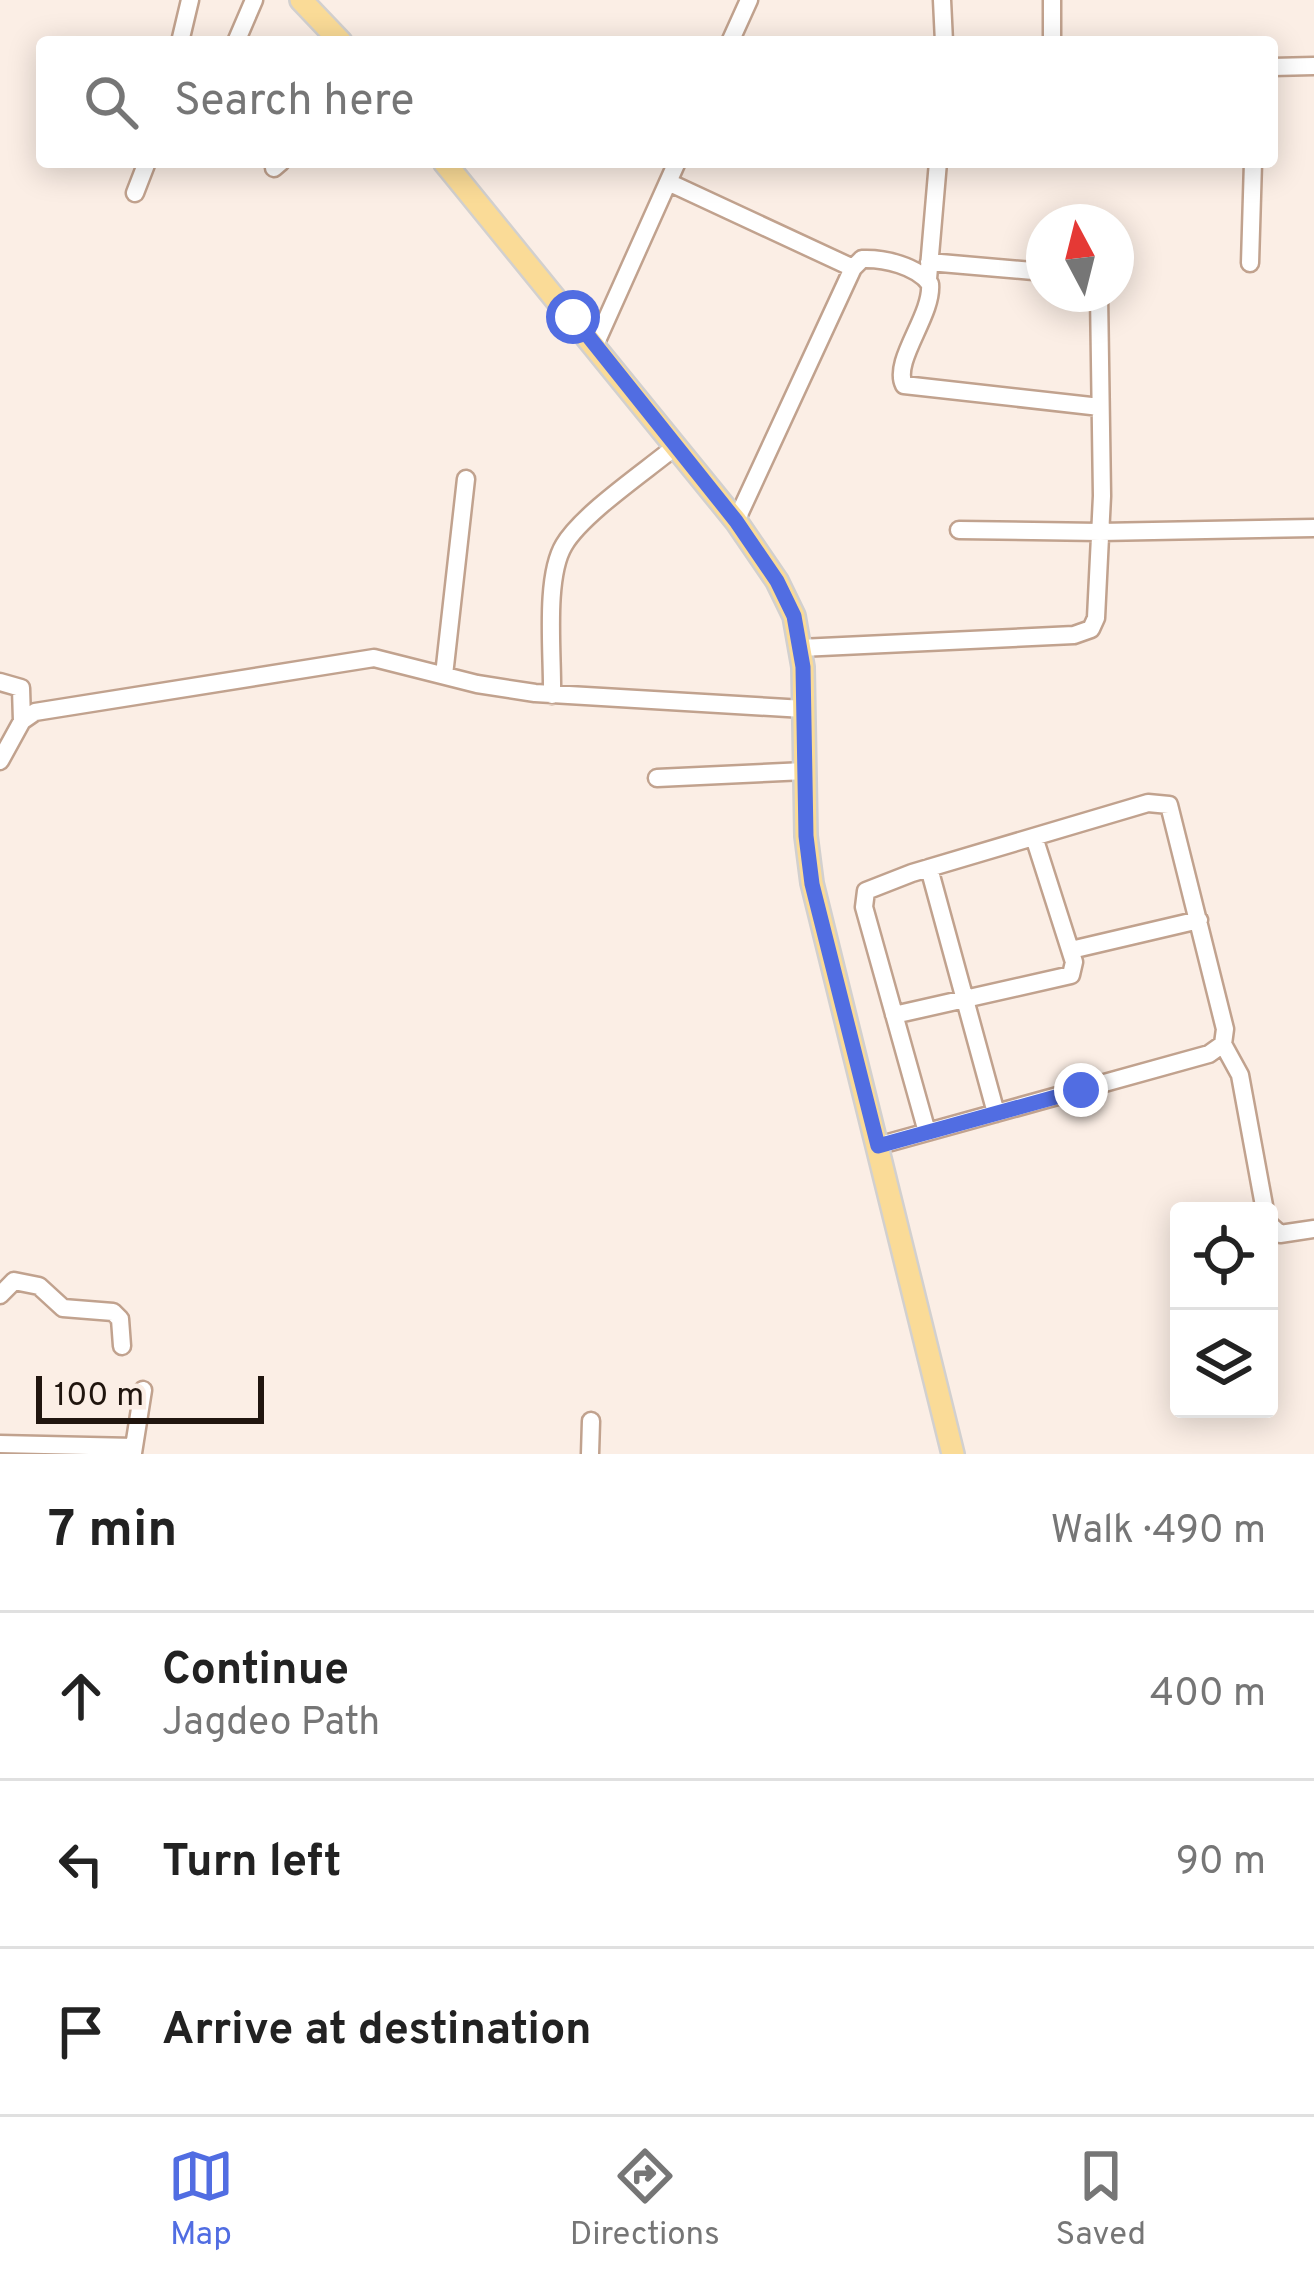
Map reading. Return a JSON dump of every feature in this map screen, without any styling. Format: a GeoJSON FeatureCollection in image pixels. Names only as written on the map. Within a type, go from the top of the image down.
{"type":"FeatureCollection","features":[{"type":"Feature","properties":{"kind":"main road"},"geometry":{"type":"LineString","coordinates":[[301,0],[335,36]]}},
{"type":"Feature","properties":{"kind":"main road"},"geometry":{"type":"LineString","coordinates":[[449,168],[736,521],[794,616],[800,648],[812,884],[953,1454]]}},
{"type":"Feature","properties":{"kind":"street"},"geometry":{"type":"LineString","coordinates":[[181,36],[190,0]]}},
{"type":"Feature","properties":{"kind":"street"},"geometry":{"type":"LineString","coordinates":[[239,36],[254,0]]}},
{"type":"Feature","properties":{"kind":"street"},"geometry":{"type":"LineString","coordinates":[[733,36],[749,0]]}},
{"type":"Feature","properties":{"kind":"street"},"geometry":{"type":"LineString","coordinates":[[942,0],[944,36]]}},
{"type":"Feature","properties":{"kind":"street"},"geometry":{"type":"LineString","coordinates":[[1052,0],[1052,36]]}},
{"type":"Feature","properties":{"kind":"street"},"geometry":{"type":"LineString","coordinates":[[1278,67],[1314,66]]}},
{"type":"Feature","properties":{"kind":"street"},"geometry":{"type":"LineString","coordinates":[[136,193],[145,168]]}},
{"type":"Feature","properties":{"kind":"street"},"geometry":{"type":"LineString","coordinates":[[596,345],[674,168]]}},
{"type":"Feature","properties":{"kind":"street"},"geometry":{"type":"LineString","coordinates":[[938,168],[931,297],[901,371],[904,385],[1100,407]]}},
{"type":"Feature","properties":{"kind":"street"},"geometry":{"type":"LineString","coordinates":[[1250,263],[1252,168]]}},
{"type":"Feature","properties":{"kind":"street"},"geometry":{"type":"LineString","coordinates":[[668,182],[853,268]]}},
{"type":"Feature","properties":{"kind":"street"},"geometry":{"type":"LineString","coordinates":[[736,521],[853,268],[862,259],[929,270],[1026,272]]}},
{"type":"Feature","properties":{"kind":"street"},"geometry":{"type":"LineString","coordinates":[[800,648],[1088,632],[1096,618],[1100,532],[1099,312]]}},
{"type":"Feature","properties":{"kind":"street"},"geometry":{"type":"LineString","coordinates":[[552,695],[554,582],[564,544],[579,526],[676,446]]}},
{"type":"Feature","properties":{"kind":"street"},"geometry":{"type":"LineString","coordinates":[[444,675],[466,479]]}},
{"type":"Feature","properties":{"kind":"street"},"geometry":{"type":"LineString","coordinates":[[958,530],[1314,528]]}},
{"type":"Feature","properties":{"kind":"street"},"geometry":{"type":"LineString","coordinates":[[0,760],[22,722],[44,710],[374,658],[490,687],[552,695],[804,710]]}},
{"type":"Feature","properties":{"kind":"street"},"geometry":{"type":"LineString","coordinates":[[0,682],[21,688],[22,722]]}},
{"type":"Feature","properties":{"kind":"street"},"geometry":{"type":"LineString","coordinates":[[657,778],[805,772]]}},
{"type":"Feature","properties":{"kind":"street"},"geometry":{"type":"LineString","coordinates":[[927,1132],[863,895],[929,868],[1148,803],[1165,802],[1175,818],[1225,1029],[1223,1044],[1240,1075],[1263,1202]]}},
{"type":"Feature","properties":{"kind":"street"},"geometry":{"type":"LineString","coordinates":[[894,1015],[1068,977],[1075,968],[1071,950],[1034,837]]}},
{"type":"Feature","properties":{"kind":"street"},"geometry":{"type":"LineString","coordinates":[[929,868],[996,1113]]}},
{"type":"Feature","properties":{"kind":"street"},"geometry":{"type":"LineString","coordinates":[[1071,950],[1199,920]]}},
{"type":"Feature","properties":{"kind":"street"},"geometry":{"type":"LineString","coordinates":[[878,1146],[1209,1054],[1223,1044]]}},
{"type":"Feature","properties":{"kind":"street"},"geometry":{"type":"LineString","coordinates":[[1278,1232],[1314,1229]]}},
{"type":"Feature","properties":{"kind":"street"},"geometry":{"type":"LineString","coordinates":[[0,1295],[14,1281],[39,1286],[63,1309],[113,1312],[120,1319],[122,1346]]}},
{"type":"Feature","properties":{"kind":"street"},"geometry":{"type":"LineString","coordinates":[[0,1444],[134,1450],[143,1390]]}},
{"type":"Feature","properties":{"kind":"street"},"geometry":{"type":"LineString","coordinates":[[590,1454],[591,1421]]}},
{"type":"Feature","properties":{"kind":"route"},"geometry":{"type":"LineString","coordinates":[[573,317],[736,521],[777,581],[794,616],[803,667],[806,836],[812,884],[878,1146],[1081,1090]]}}]}
